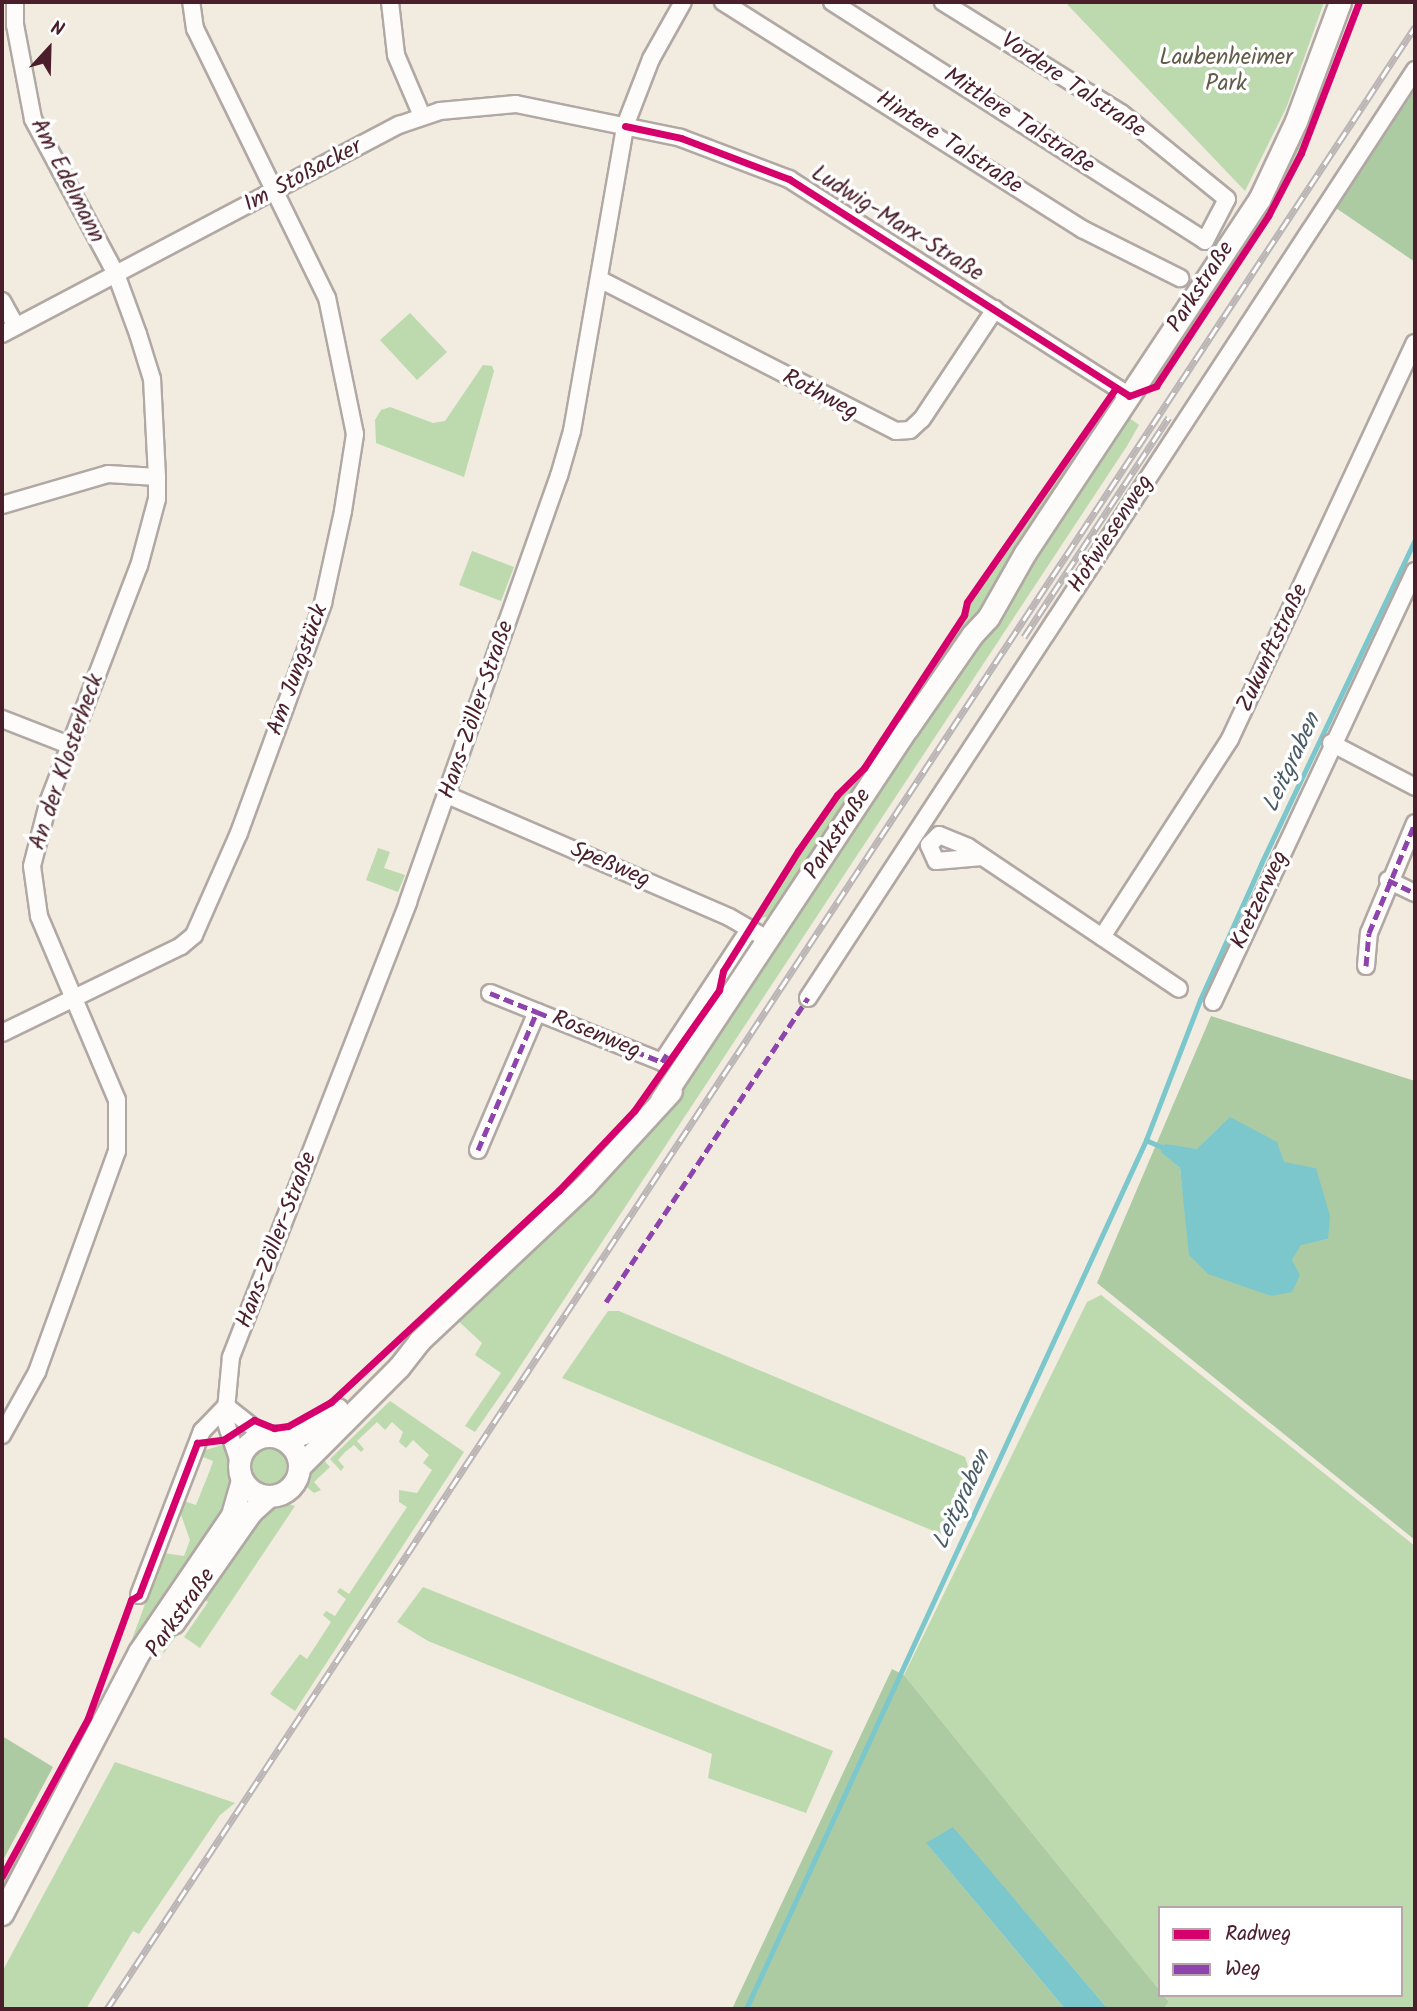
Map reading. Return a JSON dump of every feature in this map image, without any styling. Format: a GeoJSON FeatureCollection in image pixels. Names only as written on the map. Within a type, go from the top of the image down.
{"type":"FeatureCollection","features":[{"type":"Feature","properties":{"kind":"main road","name":"Parkstraße"},"geometry":{"type":"LineString","coordinates":[[285,1440],[319,1425],[391,1360],[419,1341],[585,1185],[661,1100],[678,1085],[706,1036],[972,635],[988,618],[1025,553],[1259,200],[1296,121],[1340,2]]}},
{"type":"Feature","properties":{"kind":"main road","name":"Parkstraße"},"geometry":{"type":"LineString","coordinates":[[299,1467],[399,1367],[419,1341]]}},
{"type":"Feature","properties":{"kind":"main road"},"geometry":{"type":"LineString","coordinates":[[264,1436],[285,1440],[294,1449],[299,1467],[289,1488],[269,1496],[253,1491],[240,1471],[244,1448],[264,1436]]}},
{"type":"Feature","properties":{"kind":"main road","name":"Parkstraße"},"geometry":{"type":"LineString","coordinates":[[2,1914],[99,1735],[139,1653],[232,1515],[240,1471]]}},
{"type":"Feature","properties":{"kind":"main road","name":"Parkstraße"},"geometry":{"type":"LineString","coordinates":[[99,1735],[251,1512],[269,1496]]}},
{"type":"Feature","properties":{"kind":"street","name":"Am Edelmann"},"geometry":{"type":"LineString","coordinates":[[15,2],[15,25],[33,120],[116,274]]}},
{"type":"Feature","properties":{"kind":"street","name":"Am Jungstück"},"geometry":{"type":"LineString","coordinates":[[2,1033],[181,946],[205,918],[323,603],[355,435],[327,298],[277,190],[195,29],[191,2]]}},
{"type":"Feature","properties":{"kind":"street"},"geometry":{"type":"LineString","coordinates":[[390,2],[397,55],[422,116]]}},
{"type":"Feature","properties":{"kind":"street","name":"Hans-Zöller-Straße"},"geometry":{"type":"LineString","coordinates":[[240,1471],[228,1438],[226,1406],[231,1357],[447,796],[559,476],[601,279],[625,126],[651,59],[683,2]]}},
{"type":"Feature","properties":{"kind":"street","name":"Hintere Talstraße"},"geometry":{"type":"LineString","coordinates":[[723,2],[1082,229],[1180,278]]}},
{"type":"Feature","properties":{"kind":"street","name":"Mittlere Talstraße"},"geometry":{"type":"LineString","coordinates":[[832,2],[1205,241]]}},
{"type":"Feature","properties":{"kind":"street","name":"Vordere Talstraße"},"geometry":{"type":"LineString","coordinates":[[943,2],[1122,113],[1227,199],[1205,241]]}},
{"type":"Feature","properties":{"kind":"street","name":"Hofwiesenweg"},"geometry":{"type":"LineString","coordinates":[[808,998],[1415,70]]}},
{"type":"Feature","properties":{"kind":"street","name":"Im Stoßacker"},"geometry":{"type":"LineString","coordinates":[[9,330],[422,116],[516,104],[625,126]]}},
{"type":"Feature","properties":{"kind":"street","name":"Ludwig-Marx-Straße"},"geometry":{"type":"LineString","coordinates":[[625,126],[681,138],[789,178],[1129,396]]}},
{"type":"Feature","properties":{"kind":"street","name":"An der Klosterheck"},"geometry":{"type":"LineString","coordinates":[[2,1435],[37,1372],[117,1151],[117,1100],[77,998],[40,916],[32,866],[46,809],[139,566],[157,499],[152,379],[116,274]]}},
{"type":"Feature","properties":{"kind":"street","name":"Rothweg"},"geometry":{"type":"LineString","coordinates":[[601,279],[895,431],[910,430],[922,419],[995,309]]}},
{"type":"Feature","properties":{"kind":"street"},"geometry":{"type":"LineString","coordinates":[[2,300],[9,330]]}},
{"type":"Feature","properties":{"kind":"street","name":"Zukunftstraße"},"geometry":{"type":"LineString","coordinates":[[1102,937],[1230,739],[1415,343]]}},
{"type":"Feature","properties":{"kind":"street"},"geometry":{"type":"LineString","coordinates":[[2,505],[107,474],[157,477]]}},
{"type":"Feature","properties":{"kind":"street","name":"Kretzerweg"},"geometry":{"type":"LineString","coordinates":[[1213,1002],[1331,743],[1415,571]]}},
{"type":"Feature","properties":{"kind":"street"},"geometry":{"type":"LineString","coordinates":[[2,719],[69,745]]}},
{"type":"Feature","properties":{"kind":"street"},"geometry":{"type":"LineString","coordinates":[[1331,743],[1415,787]]}},
{"type":"Feature","properties":{"kind":"street","name":"Speßweg"},"geometry":{"type":"LineString","coordinates":[[447,796],[750,928],[769,941]]}},
{"type":"Feature","properties":{"kind":"street"},"geometry":{"type":"LineString","coordinates":[[1366,966],[1369,933],[1388,880],[1415,823]]}},
{"type":"Feature","properties":{"kind":"street"},"geometry":{"type":"LineString","coordinates":[[919,828],[934,838],[948,836],[982,857],[1179,989]]}},
{"type":"Feature","properties":{"kind":"street"},"geometry":{"type":"LineString","coordinates":[[934,838],[929,850],[936,861],[982,857]]}},
{"type":"Feature","properties":{"kind":"street"},"geometry":{"type":"LineString","coordinates":[[1388,880],[1415,893]]}},
{"type":"Feature","properties":{"kind":"street","name":"Rosenweg"},"geometry":{"type":"LineString","coordinates":[[491,993],[662,1062],[750,928]]}},
{"type":"Feature","properties":{"kind":"street","name":"Rosenweg"},"geometry":{"type":"LineString","coordinates":[[478,1150],[537,1012]]}},
{"type":"Feature","properties":{"kind":"street"},"geometry":{"type":"LineString","coordinates":[[139,1595],[202,1431],[226,1406],[264,1436]]}},
{"type":"Feature","properties":{"kind":"green space","name":"Laubenheimer Park"},"geometry":{"type":"Polygon","coordinates":[[[1065,2],[1324,2],[1287,106],[1245,191],[1065,2]]]}},
{"type":"Feature","properties":{"kind":"green space"},"geometry":{"type":"Polygon","coordinates":[[[1415,80],[1415,262],[1333,206],[1415,80]]]}},
{"type":"Feature","properties":{"kind":"green space"},"geometry":{"type":"Polygon","coordinates":[[[1302,133],[1305,139],[1267,215],[1153,386],[1148,383],[1302,133]]]}},
{"type":"Feature","properties":{"kind":"green space"},"geometry":{"type":"Polygon","coordinates":[[[410,313],[447,352],[417,380],[380,340],[410,313]]]}},
{"type":"Feature","properties":{"kind":"green space"},"geometry":{"type":"Polygon","coordinates":[[[483,365],[492,366],[494,371],[464,477],[376,443],[375,420],[381,410],[390,407],[433,423],[445,421],[483,365]]]}},
{"type":"Feature","properties":{"kind":"green space"},"geometry":{"type":"Polygon","coordinates":[[[1125,415],[1139,425],[1127,446],[511,1380],[475,1432],[465,1426],[501,1373],[475,1355],[482,1343],[455,1318],[593,1188],[1125,415]]]}},
{"type":"Feature","properties":{"kind":"green space"},"geometry":{"type":"Polygon","coordinates":[[[1081,445],[1081,456],[911,711],[902,715],[971,604],[1081,445]]]}},
{"type":"Feature","properties":{"kind":"green space"},"geometry":{"type":"Polygon","coordinates":[[[472,551],[514,567],[501,601],[459,585],[472,551]]]}},
{"type":"Feature","properties":{"kind":"green space"},"geometry":{"type":"Polygon","coordinates":[[[888,737],[774,915],[758,919],[838,798],[865,771],[888,737]]]}},
{"type":"Feature","properties":{"kind":"green space"},"geometry":{"type":"Polygon","coordinates":[[[378,848],[390,852],[384,868],[405,875],[398,892],[366,880],[378,848]]]}},
{"type":"Feature","properties":{"kind":"green space"},"geometry":{"type":"Polygon","coordinates":[[[746,948],[749,956],[648,1104],[608,1152],[491,1264],[384,1355],[585,1166],[648,1099],[722,992],[746,948]]]}},
{"type":"Feature","properties":{"kind":"green space"},"geometry":{"type":"Polygon","coordinates":[[[1211,1016],[1415,1081],[1415,1540],[1097,1283],[1211,1016]],[[1165,1145],[1162,1152],[1180,1168],[1183,1193],[1243,1284],[1271,1296],[1301,1244],[1328,1239],[1315,1168],[1165,1145]]]}},
{"type":"Feature","properties":{"kind":"green space"},"geometry":{"type":"Polygon","coordinates":[[[1101,1295],[1415,1546],[1415,2009],[1163,2009],[1169,2002],[1165,1997],[1403,1997],[1403,1906],[1158,1906],[1158,1989],[904,1675],[1087,1302],[1101,1295]]]}},
{"type":"Feature","properties":{"kind":"green space"},"geometry":{"type":"Polygon","coordinates":[[[608,1311],[619,1311],[965,1457],[969,1470],[941,1534],[562,1378],[608,1311]]]}},
{"type":"Feature","properties":{"kind":"green space"},"geometry":{"type":"Polygon","coordinates":[[[390,1401],[464,1452],[295,1711],[270,1694],[300,1654],[307,1659],[331,1622],[323,1615],[326,1611],[335,1616],[346,1599],[337,1592],[340,1588],[349,1594],[407,1507],[399,1502],[399,1490],[417,1493],[432,1470],[423,1463],[429,1455],[413,1440],[406,1448],[399,1442],[403,1432],[392,1422],[385,1430],[377,1422],[357,1441],[364,1449],[361,1452],[354,1445],[345,1452],[338,1460],[344,1467],[341,1471],[330,1459],[390,1401]]]}},
{"type":"Feature","properties":{"kind":"green space"},"geometry":{"type":"Polygon","coordinates":[[[225,1444],[234,1479],[233,1495],[131,1654],[128,1650],[164,1553],[184,1556],[190,1540],[180,1512],[184,1501],[196,1505],[213,1461],[200,1456],[203,1451],[225,1444]]]}},
{"type":"Feature","properties":{"kind":"green space"},"geometry":{"type":"Polygon","coordinates":[[[268,1446],[282,1451],[287,1465],[282,1479],[268,1484],[254,1479],[249,1465],[254,1451],[268,1446]]]}},
{"type":"Feature","properties":{"kind":"green space"},"geometry":{"type":"Polygon","coordinates":[[[317,1453],[330,1467],[314,1482],[321,1490],[314,1493],[304,1485],[302,1475],[317,1453]]]}},
{"type":"Feature","properties":{"kind":"green space"},"geometry":{"type":"Polygon","coordinates":[[[277,1500],[295,1506],[200,1648],[184,1637],[208,1602],[204,1599],[163,1654],[166,1639],[255,1512],[277,1500]]]}},
{"type":"Feature","properties":{"kind":"green space"},"geometry":{"type":"Polygon","coordinates":[[[423,1587],[833,1751],[806,1813],[708,1778],[712,1754],[428,1641],[397,1622],[423,1587]]]}},
{"type":"Feature","properties":{"kind":"green space"},"geometry":{"type":"Polygon","coordinates":[[[892,1669],[904,1675],[1158,1988],[1158,1997],[1165,1997],[1169,2002],[1163,2009],[1108,2009],[953,1828],[927,1844],[1065,2009],[732,2009],[892,1669]]]}},
{"type":"Feature","properties":{"kind":"green space"},"geometry":{"type":"Polygon","coordinates":[[[2,1736],[53,1767],[2,1862],[2,1736]]]}},
{"type":"Feature","properties":{"kind":"green space"},"geometry":{"type":"Polygon","coordinates":[[[115,1762],[235,1803],[220,1815],[139,1934],[133,1931],[86,2009],[2,2009],[2,1972],[115,1762]]]}},
{"type":"Feature","properties":{"kind":"green space"},"geometry":{"type":"Polygon","coordinates":[[[65,1772],[2,1894],[2,1881],[65,1772]]]}},
{"type":"Feature","properties":{"kind":"water"},"geometry":{"type":"Polygon","coordinates":[[[1230,1117],[1277,1142],[1284,1162],[1316,1168],[1330,1216],[1328,1239],[1301,1245],[1292,1260],[1300,1275],[1292,1292],[1271,1296],[1208,1274],[1189,1255],[1180,1168],[1161,1152],[1165,1144],[1197,1149],[1230,1117]]]}},
{"type":"Feature","properties":{"kind":"water"},"geometry":{"type":"Polygon","coordinates":[[[953,1827],[1108,2009],[1065,2009],[926,1843],[953,1827]]]}},
{"type":"Feature","properties":{"kind":"waterway","name":"Leitgraben"},"geometry":{"type":"LineString","coordinates":[[746,2009],[1146,1140],[1200,1000],[1261,864],[1415,540]]}},
{"type":"Feature","properties":{"kind":"waterway"},"geometry":{"type":"LineString","coordinates":[[1146,1140],[1164,1148]]}},
{"type":"Feature","properties":{"kind":"railway"},"geometry":{"type":"LineString","coordinates":[[107,2009],[1415,27]]}},
{"type":"Feature","properties":{"kind":"railway"},"geometry":{"type":"LineString","coordinates":[[1024,637],[1169,417]]}},
{"type":"Feature","properties":{"kind":"marked path"},"geometry":{"type":"LineString","coordinates":[[1366,966],[1369,933],[1415,823]]}},
{"type":"Feature","properties":{"kind":"marked path"},"geometry":{"type":"LineString","coordinates":[[1388,880],[1415,893]]}},
{"type":"Feature","properties":{"kind":"marked path"},"geometry":{"type":"LineString","coordinates":[[490,993],[537,1012]]}},
{"type":"Feature","properties":{"kind":"marked path"},"geometry":{"type":"LineString","coordinates":[[606,1302],[808,998]]}},
{"type":"Feature","properties":{"kind":"marked path"},"geometry":{"type":"LineString","coordinates":[[478,1150],[537,1012],[662,1062],[667,1054]]}},
{"type":"Feature","properties":{"kind":"cycle path"},"geometry":{"type":"LineString","coordinates":[[625,126],[681,138],[789,179],[1129,396],[1156,386],[1268,216],[1301,153],[1359,2]]}},
{"type":"Feature","properties":{"kind":"cycle path"},"geometry":{"type":"LineString","coordinates":[[2,1876],[88,1718],[131,1600],[139,1595],[197,1443],[223,1440],[254,1420],[274,1428],[288,1426],[331,1402],[559,1190],[634,1111],[719,990],[723,971],[798,851],[837,795],[864,768],[964,615],[967,602],[1116,388]]}}]}
